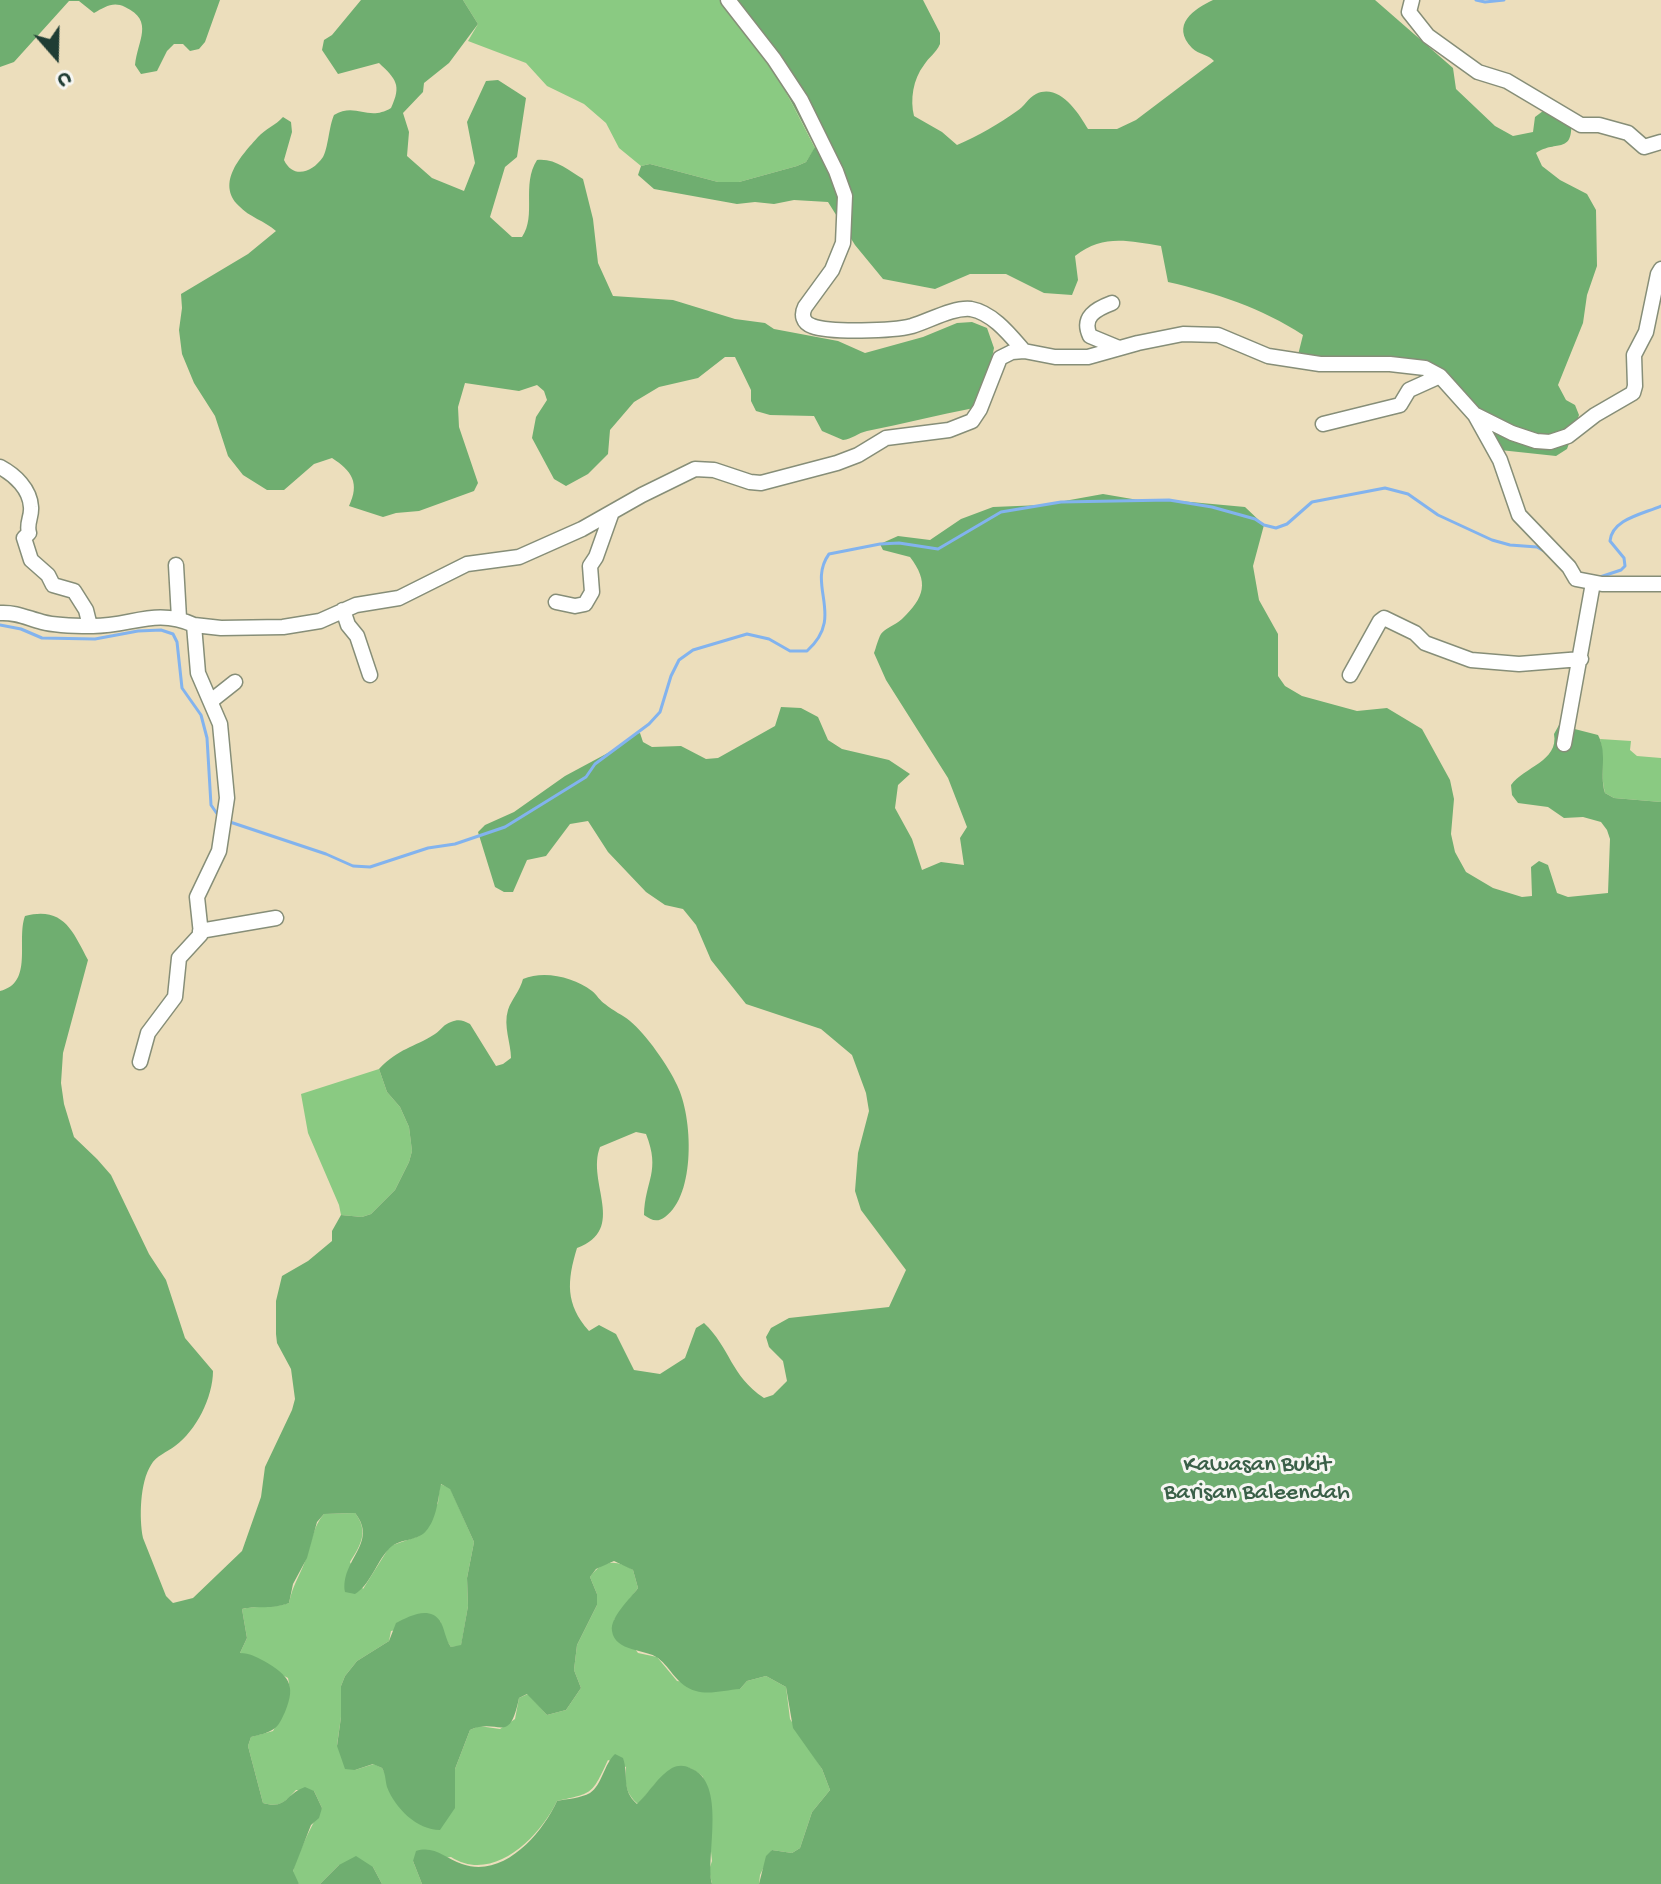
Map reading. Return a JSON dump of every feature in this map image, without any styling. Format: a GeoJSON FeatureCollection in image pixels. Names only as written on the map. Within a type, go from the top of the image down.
{"type":"FeatureCollection","features":[{"type":"Feature","properties":{"kind":"street"},"geometry":{"type":"LineString","coordinates":[[728,0],[801,100],[845,196],[843,243],[832,270],[805,307],[804,320],[810,326],[822,328],[889,330],[910,327],[968,309],[984,313],[1009,333],[1024,351]]}},
{"type":"Feature","properties":{"kind":"street"},"geometry":{"type":"LineString","coordinates":[[1412,0],[1409,12],[1428,36],[1478,72],[1507,81],[1581,125],[1599,125],[1628,133],[1644,147],[1661,142]]}},
{"type":"Feature","properties":{"kind":"street"},"geometry":{"type":"LineString","coordinates":[[1475,415],[1512,433],[1550,442],[1568,436],[1595,415],[1633,393],[1634,355],[1646,332],[1661,269]]}},
{"type":"Feature","properties":{"kind":"street"},"geometry":{"type":"LineString","coordinates":[[1112,303],[1094,310],[1086,327],[1090,336],[1119,348]]}},
{"type":"Feature","properties":{"kind":"street"},"geometry":{"type":"LineString","coordinates":[[0,613],[15,613],[43,623],[90,626],[156,616],[221,628],[283,627],[320,621],[343,610],[407,595],[467,564],[501,562],[519,557],[582,529],[695,469],[714,470],[761,483],[837,463],[894,436],[961,426],[972,421],[980,409],[1000,358],[1012,352],[1088,357],[1183,334],[1218,335],[1268,356],[1320,364],[1408,364],[1425,368],[1440,376],[1475,415],[1500,460],[1519,515],[1580,582],[1661,584]]}},
{"type":"Feature","properties":{"kind":"street"},"geometry":{"type":"LineString","coordinates":[[1323,424],[1400,405],[1409,390],[1440,376]]}},
{"type":"Feature","properties":{"kind":"street"},"geometry":{"type":"LineString","coordinates":[[0,467],[17,477],[30,505],[27,524],[30,532],[24,538],[31,560],[48,575],[53,585],[74,591],[86,610],[90,626]]}},
{"type":"Feature","properties":{"kind":"street"},"geometry":{"type":"LineString","coordinates":[[556,602],[575,606],[585,604],[590,599],[590,566],[612,512]]}},
{"type":"Feature","properties":{"kind":"street"},"geometry":{"type":"LineString","coordinates":[[176,565],[179,618]]}},
{"type":"Feature","properties":{"kind":"street"},"geometry":{"type":"LineString","coordinates":[[1564,744],[1593,583]]}},
{"type":"Feature","properties":{"kind":"street"},"geometry":{"type":"LineString","coordinates":[[343,610],[348,625],[357,636],[370,675]]}},
{"type":"Feature","properties":{"kind":"street"},"geometry":{"type":"LineString","coordinates":[[1350,675],[1384,618],[1415,633],[1425,643],[1471,660],[1519,664],[1581,659]]}},
{"type":"Feature","properties":{"kind":"street"},"geometry":{"type":"LineString","coordinates":[[140,1062],[148,1033],[175,997],[179,958],[199,935],[197,897],[214,865],[226,809],[220,724],[198,673],[194,625]]}},
{"type":"Feature","properties":{"kind":"street"},"geometry":{"type":"LineString","coordinates":[[211,701],[235,682]]}},
{"type":"Feature","properties":{"kind":"street"},"geometry":{"type":"LineString","coordinates":[[200,931],[276,918]]}},
{"type":"Feature","properties":{"kind":"green space"},"geometry":{"type":"Polygon","coordinates":[[[0,0],[220,0],[205,42],[199,49],[190,51],[183,44],[174,44],[157,71],[141,74],[135,65],[142,32],[140,19],[121,5],[109,6],[94,13],[79,1],[69,1],[14,62],[0,67],[0,0]]]}},
{"type":"Feature","properties":{"kind":"green space"},"geometry":{"type":"Polygon","coordinates":[[[361,0],[463,0],[478,24],[449,63],[424,83],[423,92],[403,113],[409,132],[407,156],[432,178],[464,191],[475,163],[467,122],[486,81],[498,80],[526,98],[517,157],[505,167],[490,217],[512,237],[522,237],[526,228],[530,179],[537,160],[556,163],[583,179],[593,219],[598,263],[613,296],[673,300],[735,319],[765,323],[774,329],[838,341],[865,353],[923,337],[957,323],[972,322],[987,328],[994,348],[990,368],[974,408],[867,431],[843,440],[822,431],[814,416],[770,415],[756,411],[751,401],[751,390],[735,357],[725,357],[698,378],[659,387],[634,402],[610,430],[608,454],[588,474],[566,486],[554,479],[532,438],[536,417],[547,400],[544,391],[537,385],[519,391],[465,383],[458,407],[459,427],[478,483],[474,491],[419,511],[383,517],[349,506],[354,491],[352,478],[332,458],[314,464],[284,490],[267,490],[243,475],[228,456],[215,416],[194,383],[182,354],[179,330],[181,294],[248,254],[276,231],[243,210],[232,197],[230,188],[230,179],[239,161],[261,134],[283,117],[291,122],[292,132],[284,160],[292,170],[303,172],[314,167],[323,157],[334,115],[349,110],[375,113],[391,108],[396,83],[379,63],[338,74],[322,50],[324,40],[332,35],[361,0]]]}},
{"type":"Feature","properties":{"kind":"green space"},"geometry":{"type":"Polygon","coordinates":[[[463,0],[726,0],[775,71],[815,148],[806,162],[739,182],[718,182],[650,164],[641,166],[619,148],[606,123],[584,104],[547,86],[526,63],[468,41],[478,24],[463,0]]]}},
{"type":"Feature","properties":{"kind":"green space"},"geometry":{"type":"Polygon","coordinates":[[[726,0],[923,0],[940,33],[940,44],[917,77],[912,103],[914,116],[957,145],[996,125],[1033,96],[1044,92],[1052,92],[1067,101],[1088,129],[1117,129],[1136,120],[1214,61],[1192,48],[1183,32],[1192,13],[1213,0],[1375,0],[1453,68],[1456,89],[1495,126],[1513,136],[1533,132],[1535,117],[1543,111],[1559,109],[1571,118],[1567,142],[1536,153],[1542,166],[1587,194],[1596,210],[1597,266],[1587,295],[1583,323],[1558,385],[1566,400],[1575,405],[1579,415],[1567,449],[1556,456],[1500,450],[1456,383],[1416,359],[1298,355],[1303,335],[1287,325],[1238,302],[1168,282],[1161,246],[1116,241],[1085,249],[1075,256],[1078,280],[1072,295],[1044,293],[1006,274],[970,274],[935,289],[883,279],[855,245],[828,202],[794,200],[774,204],[737,204],[654,189],[638,175],[641,166],[650,164],[718,182],[739,182],[806,162],[815,147],[775,71],[726,0]]]}},
{"type":"Feature","properties":{"kind":"green space","name":"Kawasan Bukit Barisan Baleendah"},"geometry":{"type":"Polygon","coordinates":[[[1103,494],[1144,501],[1169,500],[1245,507],[1264,525],[1253,566],[1259,600],[1278,634],[1278,676],[1285,686],[1302,696],[1357,711],[1387,708],[1422,729],[1450,780],[1454,799],[1451,834],[1455,852],[1466,872],[1493,888],[1522,897],[1532,896],[1531,867],[1539,861],[1548,865],[1557,893],[1568,897],[1608,893],[1610,839],[1601,822],[1583,817],[1564,818],[1548,807],[1518,803],[1512,795],[1511,785],[1551,751],[1559,725],[1598,735],[1605,793],[1614,798],[1661,802],[1661,1884],[759,1884],[766,1856],[772,1850],[792,1853],[800,1848],[812,1812],[830,1790],[822,1769],[793,1728],[786,1687],[766,1676],[747,1681],[740,1689],[696,1691],[679,1681],[658,1658],[619,1643],[612,1631],[614,1620],[638,1588],[633,1570],[614,1561],[596,1569],[590,1577],[597,1594],[597,1605],[577,1645],[574,1670],[581,1688],[566,1710],[547,1715],[527,1694],[519,1698],[507,1726],[470,1730],[455,1769],[455,1808],[440,1830],[431,1829],[415,1822],[395,1803],[382,1768],[373,1764],[355,1770],[345,1769],[337,1746],[341,1686],[345,1676],[357,1661],[389,1641],[396,1623],[418,1614],[430,1614],[440,1621],[451,1647],[461,1645],[468,1606],[467,1578],[474,1542],[450,1489],[441,1484],[430,1526],[418,1537],[392,1546],[365,1585],[355,1594],[345,1592],[345,1581],[361,1543],[361,1524],[355,1513],[324,1514],[317,1522],[307,1558],[293,1584],[289,1603],[242,1609],[247,1638],[240,1653],[272,1666],[284,1676],[290,1687],[289,1702],[278,1725],[251,1737],[248,1746],[263,1803],[282,1803],[305,1787],[314,1791],[322,1808],[319,1818],[311,1825],[293,1871],[299,1884],[0,1884],[0,991],[17,979],[20,970],[25,916],[38,914],[58,918],[72,931],[88,960],[63,1053],[61,1083],[74,1137],[111,1175],[149,1254],[166,1280],[185,1338],[213,1371],[207,1402],[196,1423],[183,1440],[153,1462],[143,1490],[143,1538],[166,1596],[173,1603],[193,1598],[242,1551],[261,1497],[265,1467],[292,1410],[295,1399],[291,1369],[277,1343],[276,1334],[276,1301],[282,1276],[308,1261],[332,1241],[332,1231],[341,1215],[362,1217],[371,1214],[395,1190],[409,1162],[412,1151],[409,1127],[400,1107],[387,1092],[379,1069],[400,1052],[458,1020],[470,1024],[496,1066],[503,1064],[511,1058],[506,1022],[508,1010],[523,979],[531,976],[559,976],[577,982],[630,1021],[669,1069],[686,1116],[687,1174],[675,1206],[659,1220],[644,1215],[652,1167],[646,1134],[636,1132],[600,1147],[597,1161],[603,1217],[600,1229],[592,1240],[577,1248],[571,1271],[572,1302],[581,1321],[589,1331],[599,1325],[616,1334],[634,1370],[660,1374],[685,1358],[696,1328],[704,1323],[744,1380],[764,1398],[773,1395],[787,1381],[783,1361],[769,1347],[766,1337],[771,1328],[789,1318],[889,1307],[906,1270],[861,1210],[855,1191],[858,1153],[869,1111],[852,1055],[821,1029],[746,1004],[711,960],[696,925],[683,909],[665,905],[646,892],[608,852],[588,821],[570,824],[546,856],[527,860],[513,892],[504,892],[495,887],[478,832],[485,825],[514,812],[565,776],[619,747],[634,734],[640,733],[643,742],[652,747],[681,746],[706,759],[718,758],[775,726],[781,707],[801,708],[818,717],[828,740],[842,749],[889,760],[910,774],[898,785],[895,808],[912,839],[922,870],[941,862],[964,865],[960,838],[967,827],[948,778],[886,680],[874,653],[881,634],[910,611],[922,589],[920,574],[910,557],[883,550],[880,544],[898,536],[930,540],[961,519],[993,507],[1042,505],[1103,494]]]}},
{"type":"Feature","properties":{"kind":"green space"},"geometry":{"type":"Polygon","coordinates":[[[1600,739],[1631,741],[1630,750],[1637,756],[1661,758],[1661,802],[1614,798],[1605,793],[1600,739]]]}},
{"type":"Feature","properties":{"kind":"green space"},"geometry":{"type":"Polygon","coordinates":[[[379,1069],[387,1092],[400,1107],[409,1127],[412,1151],[395,1190],[371,1214],[362,1217],[341,1215],[308,1133],[301,1094],[379,1069]]]}},
{"type":"Feature","properties":{"kind":"green space"},"geometry":{"type":"Polygon","coordinates":[[[440,1484],[450,1488],[474,1542],[467,1578],[468,1606],[461,1646],[451,1647],[440,1621],[391,1631],[389,1641],[357,1661],[341,1686],[337,1745],[355,1770],[374,1764],[382,1768],[387,1777],[455,1808],[455,1769],[470,1730],[479,1726],[500,1729],[515,1719],[519,1698],[528,1694],[547,1715],[566,1710],[581,1688],[574,1670],[577,1645],[597,1605],[597,1594],[590,1577],[604,1564],[621,1564],[633,1570],[638,1588],[614,1620],[638,1653],[657,1657],[677,1681],[740,1689],[747,1681],[766,1676],[786,1687],[790,1719],[822,1769],[830,1790],[812,1812],[800,1848],[792,1853],[772,1850],[759,1884],[712,1884],[703,1777],[684,1767],[675,1768],[638,1804],[627,1787],[626,1767],[608,1760],[595,1786],[578,1796],[557,1801],[527,1842],[499,1861],[483,1865],[467,1864],[451,1857],[413,1861],[422,1884],[382,1884],[373,1867],[339,1865],[320,1884],[299,1884],[293,1873],[294,1868],[322,1808],[314,1791],[296,1790],[282,1803],[263,1803],[248,1746],[251,1737],[273,1731],[286,1706],[289,1686],[288,1678],[240,1653],[247,1638],[242,1609],[289,1603],[324,1514],[355,1513],[359,1520],[362,1538],[350,1562],[363,1589],[390,1546],[419,1536],[438,1503],[440,1484]]]}},
{"type":"Feature","properties":{"kind":"green space"},"geometry":{"type":"Polygon","coordinates":[[[615,1754],[623,1758],[627,1788],[637,1804],[674,1767],[688,1767],[702,1776],[712,1803],[712,1884],[422,1884],[413,1861],[416,1851],[434,1851],[462,1864],[477,1867],[506,1859],[542,1827],[557,1801],[590,1793],[615,1754]]]}},
{"type":"Feature","properties":{"kind":"green space"},"geometry":{"type":"Polygon","coordinates":[[[356,1856],[373,1867],[382,1884],[320,1884],[339,1865],[356,1856]]]}},
{"type":"Feature","properties":{"kind":"waterway"},"geometry":{"type":"LineString","coordinates":[[1476,0],[1504,0]]}},
{"type":"Feature","properties":{"kind":"waterway"},"geometry":{"type":"LineString","coordinates":[[227,821],[353,866],[370,867],[505,827],[586,777],[595,764],[649,724],[660,712],[679,660],[693,650],[747,634],[769,639],[790,651],[807,651],[824,626],[821,578],[829,554],[899,543],[938,549],[1001,512],[1061,502],[1169,500],[1212,507],[1276,528],[1287,524],[1312,502],[1385,488],[1408,494],[1438,515],[1492,540],[1537,547],[1544,551]]}},
{"type":"Feature","properties":{"kind":"waterway"},"geometry":{"type":"LineString","coordinates":[[1600,577],[1625,566],[1624,558],[1610,541],[1616,527],[1661,506]]}},
{"type":"Feature","properties":{"kind":"waterway"},"geometry":{"type":"LineString","coordinates":[[0,625],[42,638],[95,639],[161,630],[173,634],[177,642],[182,688],[201,715],[207,738],[211,805],[220,818]]}}]}
